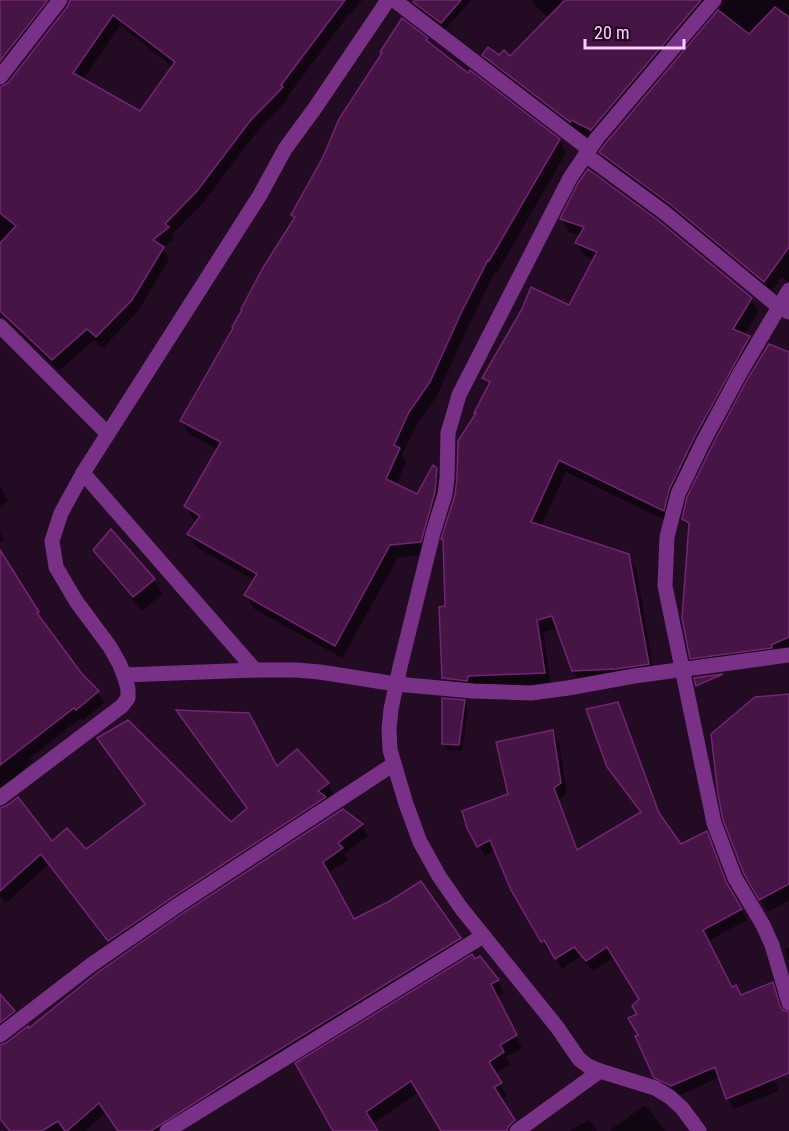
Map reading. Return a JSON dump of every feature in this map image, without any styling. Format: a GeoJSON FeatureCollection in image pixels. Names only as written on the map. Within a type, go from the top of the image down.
{"type":"FeatureCollection","features":[{"type":"Feature","properties":{"kind":"street"},"geometry":{"type":"LineString","coordinates":[[0,77],[60,0]]}},
{"type":"Feature","properties":{"kind":"street"},"geometry":{"type":"LineString","coordinates":[[0,798],[122,706],[128,698],[124,675],[110,647],[76,602],[56,567],[52,541],[61,513],[83,473],[260,195],[285,149],[388,0]]}},
{"type":"Feature","properties":{"kind":"street"},"geometry":{"type":"LineString","coordinates":[[394,0],[784,309]]}},
{"type":"Feature","properties":{"kind":"street"},"geometry":{"type":"LineString","coordinates":[[699,1131],[682,1108],[655,1088],[600,1071],[579,1059],[557,1027],[461,908],[439,876],[420,842],[390,750],[389,729],[396,684],[433,533],[445,494],[448,434],[459,395],[570,178],[587,152],[623,107],[714,0]]}},
{"type":"Feature","properties":{"kind":"street"},"geometry":{"type":"LineString","coordinates":[[789,290],[784,309],[755,346],[703,442],[678,494],[667,537],[665,586],[714,824],[735,878],[772,945],[789,1003]]}},
{"type":"Feature","properties":{"kind":"street"},"geometry":{"type":"LineString","coordinates":[[0,326],[108,434]]}},
{"type":"Feature","properties":{"kind":"street"},"geometry":{"type":"LineString","coordinates":[[83,473],[255,670]]}},
{"type":"Feature","properties":{"kind":"street"},"geometry":{"type":"LineString","coordinates":[[124,675],[296,670],[396,684],[473,691],[531,693],[634,676],[789,655]]}},
{"type":"Feature","properties":{"kind":"street"},"geometry":{"type":"LineString","coordinates":[[0,1035],[100,958],[394,764]]}},
{"type":"Feature","properties":{"kind":"street"},"geometry":{"type":"LineString","coordinates":[[167,1131],[483,936]]}},
{"type":"Feature","properties":{"kind":"street"},"geometry":{"type":"LineString","coordinates":[[517,1131],[600,1071]]}},
{"type":"Feature","properties":{"kind":"building"},"geometry":{"type":"Polygon","coordinates":[[[0,0],[48,0],[0,61],[0,0]]]}},
{"type":"Feature","properties":{"kind":"building"},"geometry":{"type":"Polygon","coordinates":[[[70,0],[345,0],[281,85],[283,87],[250,121],[197,191],[165,224],[169,227],[153,240],[164,247],[132,300],[96,337],[87,329],[52,360],[0,311],[0,243],[16,226],[0,213],[0,87],[8,83],[68,6],[70,0]],[[113,15],[73,73],[140,111],[175,62],[113,15]]]}},
{"type":"Feature","properties":{"kind":"building"},"geometry":{"type":"Polygon","coordinates":[[[415,0],[461,0],[441,23],[413,2],[415,0]]]}},
{"type":"Feature","properties":{"kind":"building"},"geometry":{"type":"Polygon","coordinates":[[[565,0],[701,0],[591,130],[571,120],[570,122],[482,55],[488,47],[499,55],[504,50],[510,56],[565,0]]]}},
{"type":"Feature","properties":{"kind":"building"},"geometry":{"type":"Polygon","coordinates":[[[775,7],[789,17],[789,247],[764,282],[671,205],[599,152],[718,10],[749,34],[775,7]]]}},
{"type":"Feature","properties":{"kind":"building"},"geometry":{"type":"Polygon","coordinates":[[[402,18],[468,73],[470,70],[560,139],[488,260],[430,382],[409,412],[394,445],[400,448],[386,479],[417,494],[433,465],[437,468],[435,492],[421,542],[390,545],[335,646],[244,595],[257,574],[187,534],[200,516],[184,506],[221,442],[180,421],[233,328],[264,266],[295,217],[291,215],[323,157],[339,119],[402,18]]]}},
{"type":"Feature","properties":{"kind":"building"},"geometry":{"type":"Polygon","coordinates":[[[588,169],[659,221],[752,298],[733,329],[750,336],[694,438],[669,490],[664,511],[559,460],[531,522],[629,554],[649,664],[616,669],[572,671],[552,616],[537,620],[545,673],[468,676],[467,681],[442,678],[439,607],[445,606],[443,539],[441,539],[455,495],[458,441],[476,413],[474,413],[490,382],[482,378],[522,309],[531,287],[569,305],[597,252],[575,243],[584,227],[560,219],[578,183],[588,169]]]}},
{"type":"Feature","properties":{"kind":"building"},"geometry":{"type":"Polygon","coordinates":[[[769,344],[789,352],[789,637],[771,645],[772,648],[690,659],[682,618],[689,523],[682,519],[687,497],[748,378],[769,344]]]}},
{"type":"Feature","properties":{"kind":"building"},"geometry":{"type":"Polygon","coordinates":[[[111,529],[155,579],[133,597],[93,550],[111,529]]]}},
{"type":"Feature","properties":{"kind":"building"},"geometry":{"type":"Polygon","coordinates":[[[0,550],[39,612],[37,613],[82,674],[99,691],[0,765],[0,550]]]}},
{"type":"Feature","properties":{"kind":"building"},"geometry":{"type":"Polygon","coordinates":[[[723,674],[696,686],[694,678],[723,674]]]}},
{"type":"Feature","properties":{"kind":"building"},"geometry":{"type":"Polygon","coordinates":[[[789,694],[789,884],[759,900],[744,874],[723,820],[711,734],[755,697],[789,694]]]}},
{"type":"Feature","properties":{"kind":"building"},"geometry":{"type":"Polygon","coordinates":[[[442,698],[465,700],[459,745],[442,744],[442,698]]]}},
{"type":"Feature","properties":{"kind":"building"},"geometry":{"type":"Polygon","coordinates":[[[618,702],[659,813],[681,844],[707,831],[726,882],[742,909],[703,930],[732,987],[736,985],[741,995],[773,982],[780,1006],[789,1012],[789,1073],[726,1099],[715,1067],[671,1086],[654,1078],[635,1036],[638,1035],[628,1018],[637,1014],[632,1006],[639,999],[607,947],[586,961],[574,947],[555,959],[544,940],[541,942],[511,890],[490,840],[477,847],[467,828],[462,811],[508,794],[496,742],[553,730],[561,783],[554,788],[577,850],[641,812],[607,767],[586,709],[618,702]]]}},
{"type":"Feature","properties":{"kind":"building"},"geometry":{"type":"Polygon","coordinates":[[[176,710],[249,713],[277,766],[297,749],[329,783],[318,791],[326,797],[108,941],[41,854],[0,891],[0,808],[18,797],[52,841],[67,828],[86,849],[145,804],[97,738],[128,720],[231,822],[247,808],[176,710]]]}},
{"type":"Feature","properties":{"kind":"building"},"geometry":{"type":"Polygon","coordinates":[[[343,809],[363,824],[338,843],[343,848],[323,862],[354,919],[388,902],[421,881],[461,938],[151,1131],[118,1131],[99,1103],[67,1131],[58,1121],[42,1131],[10,1131],[0,1119],[0,1045],[28,1026],[29,1028],[97,973],[183,913],[343,809]]]}},
{"type":"Feature","properties":{"kind":"building"},"geometry":{"type":"Polygon","coordinates":[[[472,954],[475,959],[480,956],[499,980],[491,984],[517,1035],[500,1045],[504,1052],[489,1062],[502,1083],[494,1087],[515,1120],[507,1131],[441,1131],[411,1081],[366,1112],[378,1131],[333,1131],[295,1063],[472,954]]]}},
{"type":"Feature","properties":{"kind":"building"},"geometry":{"type":"Polygon","coordinates":[[[0,994],[15,1011],[0,1023],[0,994]]]}}]}
